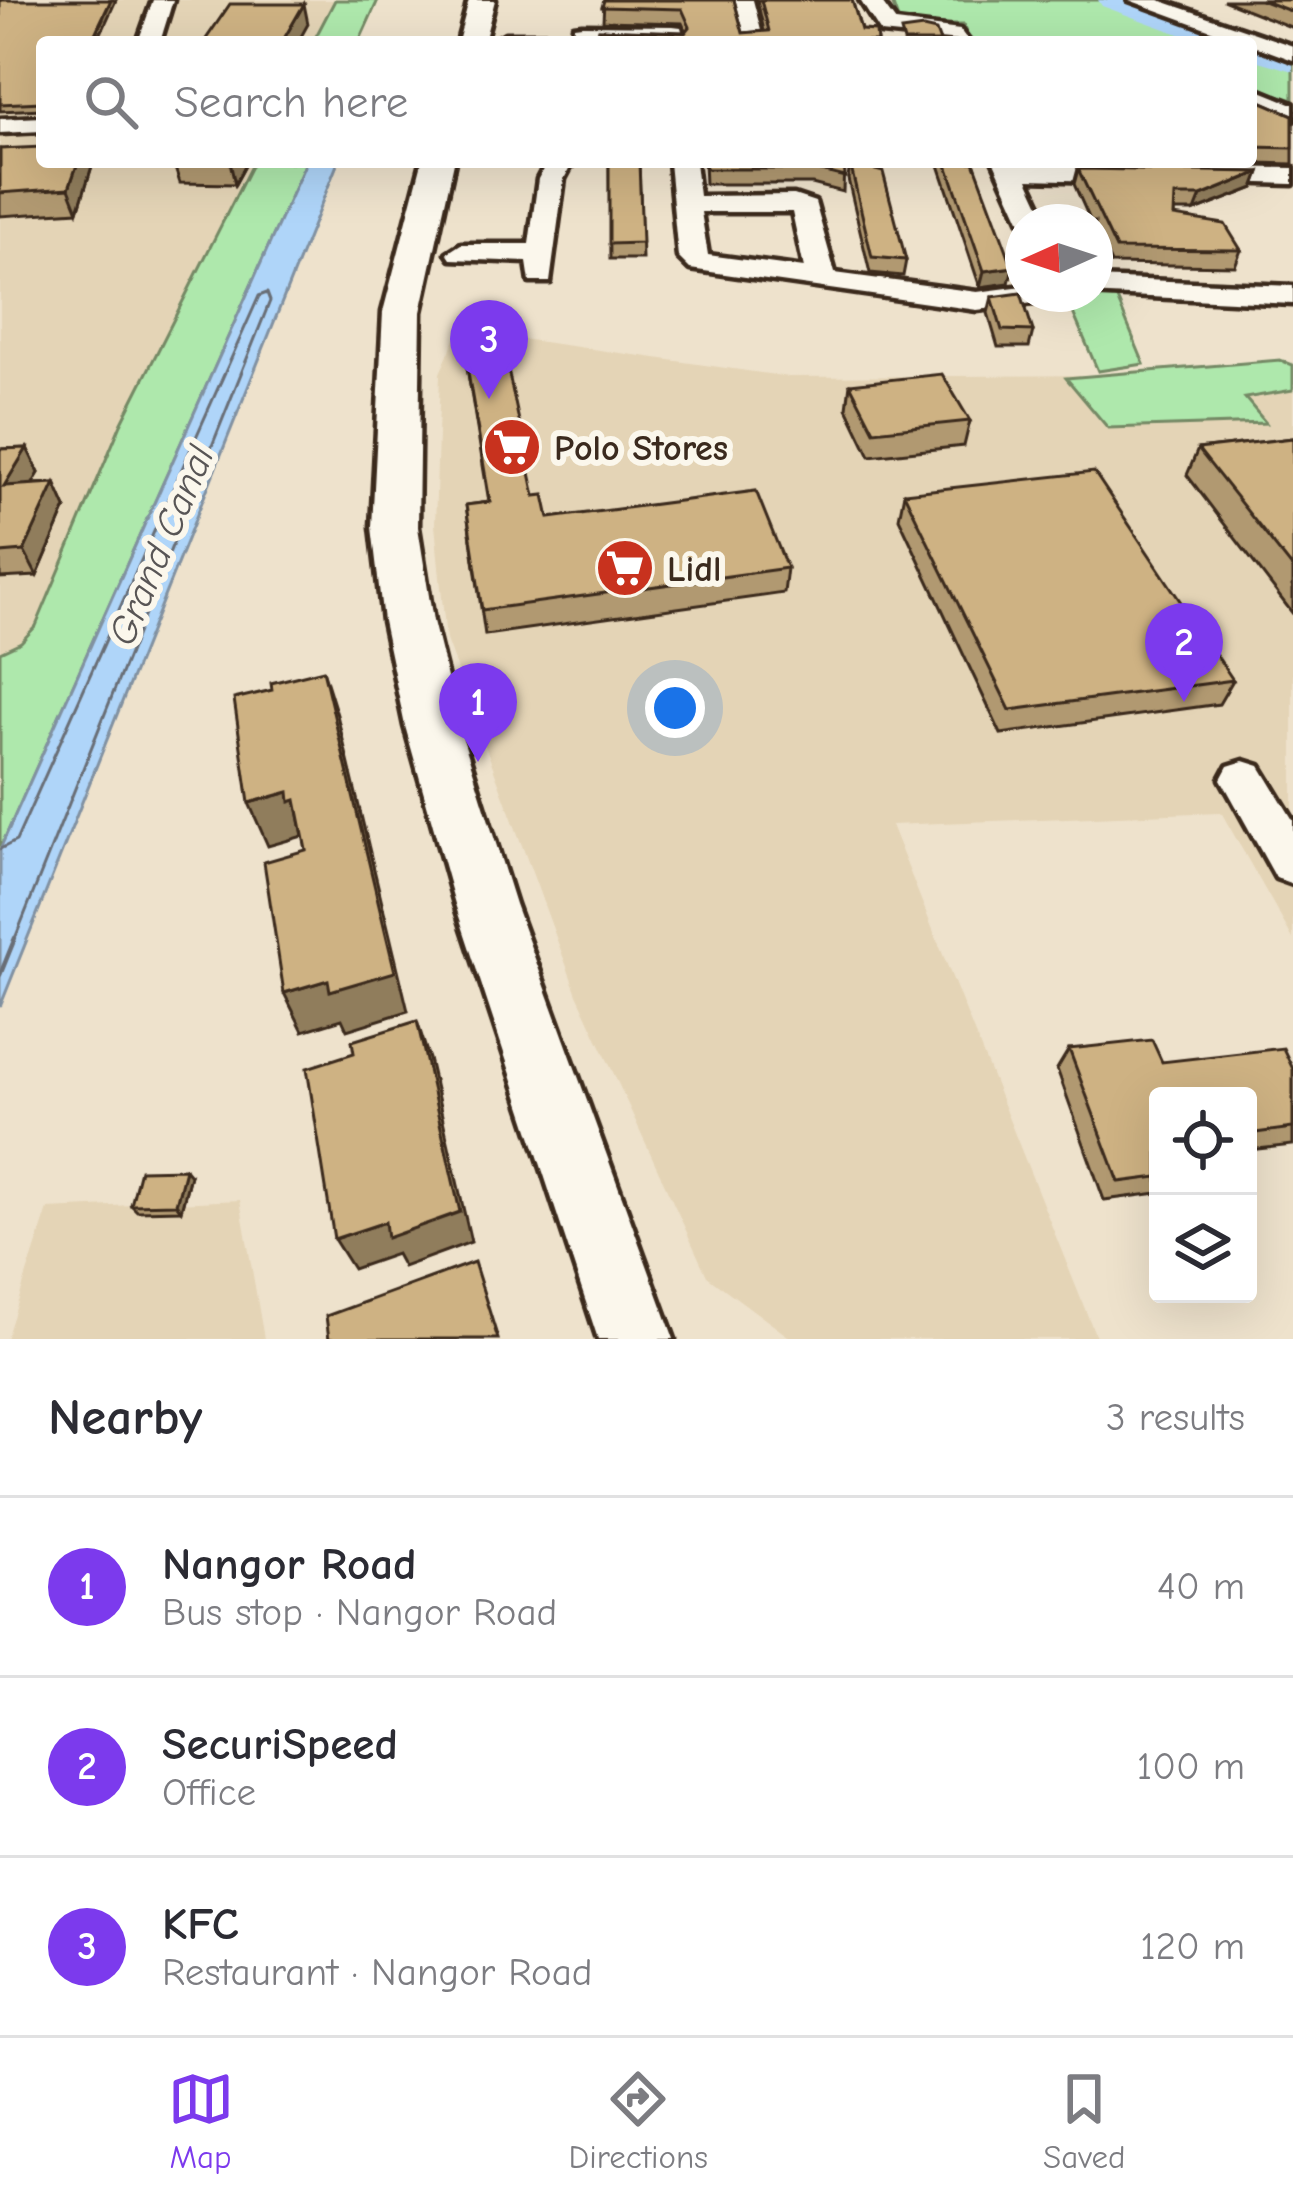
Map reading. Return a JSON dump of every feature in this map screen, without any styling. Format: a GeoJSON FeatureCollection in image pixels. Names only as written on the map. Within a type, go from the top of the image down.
{"type":"FeatureCollection","features":[{"type":"Feature","properties":{"kind":"main road"},"geometry":{"type":"LineString","coordinates":[[473,36],[482,0]]}},
{"type":"Feature","properties":{"kind":"main road"},"geometry":{"type":"LineString","coordinates":[[437,168],[402,312],[398,375],[395,527],[408,621],[432,726],[485,904],[636,1339]]}},
{"type":"Feature","properties":{"kind":"street"},"geometry":{"type":"LineString","coordinates":[[151,36],[163,0]]}},
{"type":"Feature","properties":{"kind":"street"},"geometry":{"type":"LineString","coordinates":[[580,36],[588,0]]}},
{"type":"Feature","properties":{"kind":"street"},"geometry":{"type":"LineString","coordinates":[[742,0],[751,36]]}},
{"type":"Feature","properties":{"kind":"street"},"geometry":{"type":"LineString","coordinates":[[869,0],[889,28],[953,36]]}},
{"type":"Feature","properties":{"kind":"street"},"geometry":{"type":"LineString","coordinates":[[1139,0],[1244,36]]}},
{"type":"Feature","properties":{"kind":"street"},"geometry":{"type":"LineString","coordinates":[[611,36],[673,32],[673,36]]}},
{"type":"Feature","properties":{"kind":"street"},"geometry":{"type":"LineString","coordinates":[[1257,41],[1293,53]]}},
{"type":"Feature","properties":{"kind":"street"},"geometry":{"type":"LineString","coordinates":[[1257,97],[1293,113]]}},
{"type":"Feature","properties":{"kind":"street"},"geometry":{"type":"LineString","coordinates":[[0,126],[36,124]]}},
{"type":"Feature","properties":{"kind":"street"},"geometry":{"type":"LineString","coordinates":[[461,254],[542,265],[551,179],[557,168]]}},
{"type":"Feature","properties":{"kind":"street"},"geometry":{"type":"LineString","coordinates":[[682,168],[692,257],[700,263],[977,301],[1005,298]]}},
{"type":"Feature","properties":{"kind":"street"},"geometry":{"type":"LineString","coordinates":[[1009,168],[1026,204]]}},
{"type":"Feature","properties":{"kind":"street"},"geometry":{"type":"LineString","coordinates":[[1065,168],[1293,176]]}},
{"type":"Feature","properties":{"kind":"street"},"geometry":{"type":"LineString","coordinates":[[683,204],[794,203],[806,208],[822,281]]}},
{"type":"Feature","properties":{"kind":"street"},"geometry":{"type":"LineString","coordinates":[[1113,288],[1293,295]]}},
{"type":"Feature","properties":{"kind":"street"},"geometry":{"type":"LineString","coordinates":[[1244,779],[1293,863]]}},
{"type":"Feature","properties":{"kind":"shaded area"},"geometry":{"type":"Polygon","coordinates":[[[0,0],[334,0],[316,36],[36,36],[36,168],[250,168],[121,424],[36,626],[21,642],[0,652],[0,0]]]}},
{"type":"Feature","properties":{"kind":"shaded area"},"geometry":{"type":"Polygon","coordinates":[[[459,330],[789,377],[1102,375],[1280,360],[1293,365],[1293,939],[1221,812],[891,825],[1097,1339],[792,1339],[707,1276],[577,994],[446,640],[435,525],[440,373],[459,330]]]}},
{"type":"Feature","properties":{"kind":"shaded area"},"geometry":{"type":"Polygon","coordinates":[[[240,1200],[264,1339],[6,1339],[48,1209],[240,1200]]]}},
{"type":"Feature","properties":{"kind":"green space"},"geometry":{"type":"Polygon","coordinates":[[[335,0],[378,0],[362,36],[316,36],[335,0]]]}},
{"type":"Feature","properties":{"kind":"green space"},"geometry":{"type":"Polygon","coordinates":[[[891,0],[1106,0],[1205,36],[968,36],[963,25],[900,25],[891,0]]]}},
{"type":"Feature","properties":{"kind":"green space"},"geometry":{"type":"Polygon","coordinates":[[[1257,54],[1293,65],[1293,100],[1257,88],[1257,54]]]}},
{"type":"Feature","properties":{"kind":"green space"},"geometry":{"type":"Polygon","coordinates":[[[250,168],[303,168],[0,849],[0,652],[21,642],[36,626],[121,424],[250,168]]]}},
{"type":"Feature","properties":{"kind":"green space"},"geometry":{"type":"Polygon","coordinates":[[[1115,294],[1144,364],[1098,371],[1073,312],[1113,312],[1115,294]]]}},
{"type":"Feature","properties":{"kind":"green space"},"geometry":{"type":"Polygon","coordinates":[[[1280,360],[1293,365],[1293,390],[1245,398],[1266,423],[1108,428],[1066,378],[1280,360]]]}},
{"type":"Feature","properties":{"kind":"water","name":"Grand Canal"},"geometry":{"type":"Polygon","coordinates":[[[303,168],[336,168],[0,1007],[0,849],[303,168]]]}},
{"type":"Feature","properties":{"kind":"building"},"geometry":{"type":"Polygon","coordinates":[[[0,0],[111,0],[94,36],[36,36],[36,102],[0,104],[0,0]]]}},
{"type":"Feature","properties":{"kind":"building"},"geometry":{"type":"Polygon","coordinates":[[[604,0],[734,0],[743,33],[769,31],[761,0],[852,0],[861,30],[876,31],[876,36],[598,36],[599,29],[685,33],[690,27],[682,9],[602,7],[604,0]]]}},
{"type":"Feature","properties":{"kind":"building"},"geometry":{"type":"Polygon","coordinates":[[[1261,0],[1293,0],[1293,12],[1261,0]]]}},
{"type":"Feature","properties":{"kind":"building"},"geometry":{"type":"Polygon","coordinates":[[[230,4],[304,4],[285,36],[208,36],[230,4]]]}},
{"type":"Feature","properties":{"kind":"building"},"geometry":{"type":"Polygon","coordinates":[[[923,28],[938,36],[902,36],[901,31],[923,28]]]}},
{"type":"Feature","properties":{"kind":"building"},"geometry":{"type":"Polygon","coordinates":[[[1257,100],[1293,115],[1293,148],[1257,147],[1257,100]]]}},
{"type":"Feature","properties":{"kind":"building"},"geometry":{"type":"Polygon","coordinates":[[[36,147],[36,168],[76,168],[69,188],[0,193],[0,149],[36,147]]]}},
{"type":"Feature","properties":{"kind":"building"},"geometry":{"type":"Polygon","coordinates":[[[609,168],[639,168],[642,243],[609,244],[609,168]]]}},
{"type":"Feature","properties":{"kind":"building"},"geometry":{"type":"Polygon","coordinates":[[[844,168],[845,177],[813,169],[706,169],[844,168]]]}},
{"type":"Feature","properties":{"kind":"building"},"geometry":{"type":"Polygon","coordinates":[[[851,168],[883,172],[906,260],[872,257],[851,168]]]}},
{"type":"Feature","properties":{"kind":"building"},"geometry":{"type":"Polygon","coordinates":[[[948,168],[976,168],[1005,245],[1005,268],[984,271],[948,168]]]}},
{"type":"Feature","properties":{"kind":"building"},"geometry":{"type":"Polygon","coordinates":[[[1078,169],[1260,172],[1201,196],[1175,196],[1174,216],[1225,224],[1241,250],[1116,249],[1113,204],[1095,204],[1078,169]]]}},
{"type":"Feature","properties":{"kind":"building"},"geometry":{"type":"Polygon","coordinates":[[[1005,295],[1005,312],[1027,312],[1033,331],[1002,330],[992,297],[1005,295]]]}},
{"type":"Feature","properties":{"kind":"building"},"geometry":{"type":"Polygon","coordinates":[[[504,351],[535,496],[544,495],[549,518],[756,491],[787,568],[482,610],[466,505],[490,502],[465,355],[504,351]]]}},
{"type":"Feature","properties":{"kind":"building"},"geometry":{"type":"Polygon","coordinates":[[[942,374],[970,421],[874,431],[850,384],[942,374]]]}},
{"type":"Feature","properties":{"kind":"building"},"geometry":{"type":"Polygon","coordinates":[[[1293,438],[1293,569],[1198,449],[1293,438]]]}},
{"type":"Feature","properties":{"kind":"building"},"geometry":{"type":"Polygon","coordinates":[[[27,448],[4,486],[55,483],[24,551],[0,553],[0,449],[27,448]]]}},
{"type":"Feature","properties":{"kind":"building"},"geometry":{"type":"Polygon","coordinates":[[[1094,472],[1233,680],[1010,710],[904,493],[1094,472]]]}},
{"type":"Feature","properties":{"kind":"building"},"geometry":{"type":"Polygon","coordinates":[[[323,670],[395,972],[330,991],[328,980],[284,993],[264,862],[306,850],[296,800],[290,802],[289,792],[249,803],[234,699],[272,690],[271,683],[323,670]]]}},
{"type":"Feature","properties":{"kind":"building"},"geometry":{"type":"Polygon","coordinates":[[[417,1021],[460,1212],[387,1238],[385,1222],[334,1239],[307,1068],[354,1053],[352,1041],[417,1021]]]}},
{"type":"Feature","properties":{"kind":"building"},"geometry":{"type":"Polygon","coordinates":[[[1152,1040],[1162,1062],[1283,1048],[1293,1069],[1293,1128],[1257,1133],[1257,1087],[1149,1087],[1149,1178],[1119,1182],[1069,1049],[1152,1040]]]}},
{"type":"Feature","properties":{"kind":"building"},"geometry":{"type":"Polygon","coordinates":[[[185,1169],[176,1204],[131,1205],[140,1170],[185,1169]]]}},
{"type":"Feature","properties":{"kind":"building"},"geometry":{"type":"Polygon","coordinates":[[[474,1262],[498,1339],[329,1339],[326,1316],[474,1262]]]}},
{"type":"Feature","properties":{"kind":"waterway"},"geometry":{"type":"LineString","coordinates":[[1112,0],[1212,36]]}},
{"type":"Feature","properties":{"kind":"waterway"},"geometry":{"type":"LineString","coordinates":[[1257,51],[1293,62]]}},
{"type":"Feature","properties":{"kind":"place","name":"KFC"},"geometry":{"type":"Point","coordinates":[489,399]}},
{"type":"Feature","properties":{"kind":"place","name":"Polo Stores"},"geometry":{"type":"Point","coordinates":[512,447]}},
{"type":"Feature","properties":{"kind":"place","name":"Lidl"},"geometry":{"type":"Point","coordinates":[625,568]}},
{"type":"Feature","properties":{"kind":"place","name":"SecuriSpeed"},"geometry":{"type":"Point","coordinates":[1184,702]}},
{"type":"Feature","properties":{"kind":"place","name":"Nangor Road"},"geometry":{"type":"Point","coordinates":[478,762]}}]}
